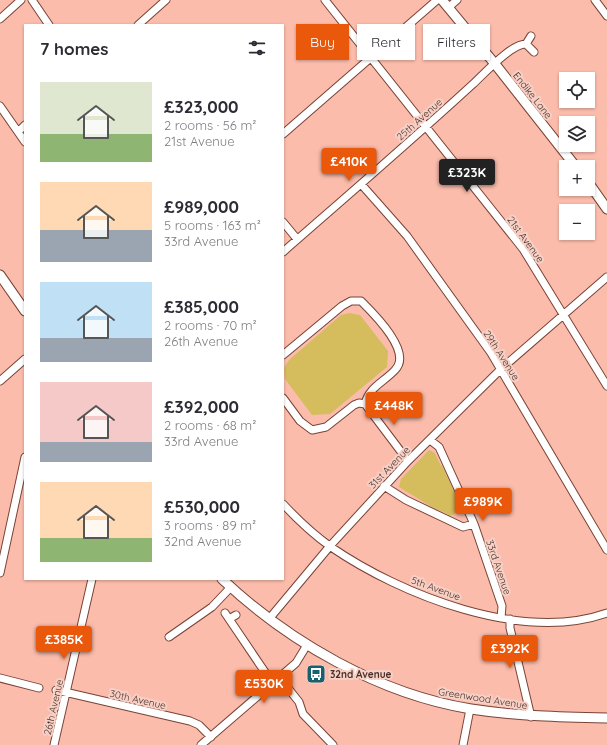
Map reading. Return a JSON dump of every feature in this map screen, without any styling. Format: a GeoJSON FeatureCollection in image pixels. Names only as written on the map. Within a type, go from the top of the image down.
{"type":"FeatureCollection","features":[{"type":"Feature","properties":{"kind":"street"},"geometry":{"type":"LineString","coordinates":[[0,19],[21,0]]}},
{"type":"Feature","properties":{"kind":"street"},"geometry":{"type":"LineString","coordinates":[[32,0],[48,24]]}},
{"type":"Feature","properties":{"kind":"street"},"geometry":{"type":"LineString","coordinates":[[139,24],[166,0]]}},
{"type":"Feature","properties":{"kind":"street","name":"21st Avenue"},"geometry":{"type":"LineString","coordinates":[[325,0],[357,40]]}},
{"type":"Feature","properties":{"kind":"street"},"geometry":{"type":"LineString","coordinates":[[409,24],[437,0]]}},
{"type":"Feature","properties":{"kind":"street","name":"Endike Lane"},"geometry":{"type":"LineString","coordinates":[[442,0],[495,64],[570,160]]}},
{"type":"Feature","properties":{"kind":"street"},"geometry":{"type":"LineString","coordinates":[[448,8],[457,0]]}},
{"type":"Feature","properties":{"kind":"street"},"geometry":{"type":"LineString","coordinates":[[595,0],[607,16]]}},
{"type":"Feature","properties":{"kind":"street"},"geometry":{"type":"LineString","coordinates":[[531,36],[526,44],[534,52]]}},
{"type":"Feature","properties":{"kind":"street","name":"25th Avenue"},"geometry":{"type":"LineString","coordinates":[[284,251],[426,127],[495,64],[519,44],[526,44]]}},
{"type":"Feature","properties":{"kind":"street"},"geometry":{"type":"LineString","coordinates":[[284,133],[368,60]]}},
{"type":"Feature","properties":{"kind":"street","name":"21st Avenue"},"geometry":{"type":"LineString","coordinates":[[373,60],[523,249],[607,386]]}},
{"type":"Feature","properties":{"kind":"street"},"geometry":{"type":"LineString","coordinates":[[0,106],[24,141]]}},
{"type":"Feature","properties":{"kind":"street"},"geometry":{"type":"LineString","coordinates":[[18,132],[24,126]]}},
{"type":"Feature","properties":{"kind":"street","name":"29th Avenue"},"geometry":{"type":"LineString","coordinates":[[361,184],[406,236],[501,369],[607,550]]}},
{"type":"Feature","properties":{"kind":"street"},"geometry":{"type":"LineString","coordinates":[[595,192],[607,209]]}},
{"type":"Feature","properties":{"kind":"street"},"geometry":{"type":"LineString","coordinates":[[284,223],[297,239]]}},
{"type":"Feature","properties":{"kind":"street"},"geometry":{"type":"LineString","coordinates":[[0,275],[24,310]]}},
{"type":"Feature","properties":{"kind":"street","name":"31st Avenue"},"geometry":{"type":"LineString","coordinates":[[269,619],[330,546],[408,461],[501,369],[607,277]]}},
{"type":"Feature","properties":{"kind":"street"},"geometry":{"type":"LineString","coordinates":[[284,354],[342,306],[350,301],[361,302],[369,309],[398,345],[402,358],[397,369],[367,394],[365,404]]}},
{"type":"Feature","properties":{"kind":"street"},"geometry":{"type":"LineString","coordinates":[[0,380],[24,360]]}},
{"type":"Feature","properties":{"kind":"street"},"geometry":{"type":"LineString","coordinates":[[284,399],[300,421],[312,430],[326,427],[354,405],[359,403],[365,404],[408,461]]}},
{"type":"Feature","properties":{"kind":"street","name":"33rd Avenue"},"geometry":{"type":"LineString","coordinates":[[430,440],[439,448],[474,524],[502,606],[501,618]]}},
{"type":"Feature","properties":{"kind":"street"},"geometry":{"type":"LineString","coordinates":[[0,570],[24,461]]}},
{"type":"Feature","properties":{"kind":"street"},"geometry":{"type":"LineString","coordinates":[[384,486],[406,500],[464,527],[474,524]]}},
{"type":"Feature","properties":{"kind":"street","name":"5th Avenue"},"geometry":{"type":"LineString","coordinates":[[284,505],[330,546],[377,574],[427,597],[468,610],[510,619],[561,622],[607,613]]}},
{"type":"Feature","properties":{"kind":"street","name":"26th Avenue"},"geometry":{"type":"LineString","coordinates":[[54,745],[92,580]]}},
{"type":"Feature","properties":{"kind":"street","name":"Greenwood Avenue"},"geometry":{"type":"LineString","coordinates":[[223,580],[269,619],[307,645],[379,681],[431,700],[470,709],[531,717],[607,718]]}},
{"type":"Feature","properties":{"kind":"street"},"geometry":{"type":"LineString","coordinates":[[169,637],[212,607],[231,587]]}},
{"type":"Feature","properties":{"kind":"street"},"geometry":{"type":"LineString","coordinates":[[225,613],[273,684]]}},
{"type":"Feature","properties":{"kind":"street"},"geometry":{"type":"LineString","coordinates":[[229,620],[236,615]]}},
{"type":"Feature","properties":{"kind":"street"},"geometry":{"type":"LineString","coordinates":[[510,619],[510,628],[531,717]]}},
{"type":"Feature","properties":{"kind":"street"},"geometry":{"type":"LineString","coordinates":[[201,745],[296,663],[307,645]]}},
{"type":"Feature","properties":{"kind":"street"},"geometry":{"type":"LineString","coordinates":[[0,678],[40,688]]}},
{"type":"Feature","properties":{"kind":"street"},"geometry":{"type":"LineString","coordinates":[[280,678],[299,702],[303,714],[333,745]]}},
{"type":"Feature","properties":{"kind":"street","name":"30th Avenue"},"geometry":{"type":"LineString","coordinates":[[56,690],[190,721],[199,725],[211,737]]}},
{"type":"Feature","properties":{"kind":"street"},"geometry":{"type":"LineString","coordinates":[[463,745],[470,709]]}},
{"type":"Feature","properties":{"kind":"shaded area"},"geometry":{"type":"Polygon","coordinates":[[[349,313],[360,315],[388,351],[387,367],[330,414],[312,415],[285,379],[284,368],[289,360],[341,315],[349,313]]]}},
{"type":"Feature","properties":{"kind":"shaded area"},"geometry":{"type":"Polygon","coordinates":[[[429,450],[435,453],[441,466],[442,465],[458,500],[459,508],[455,514],[448,516],[448,514],[432,507],[399,487],[401,479],[429,450]]]}},
{"type":"Feature","properties":{"kind":"place","name":"32nd Avenue"},"geometry":{"type":"Point","coordinates":[316,674]}}]}
